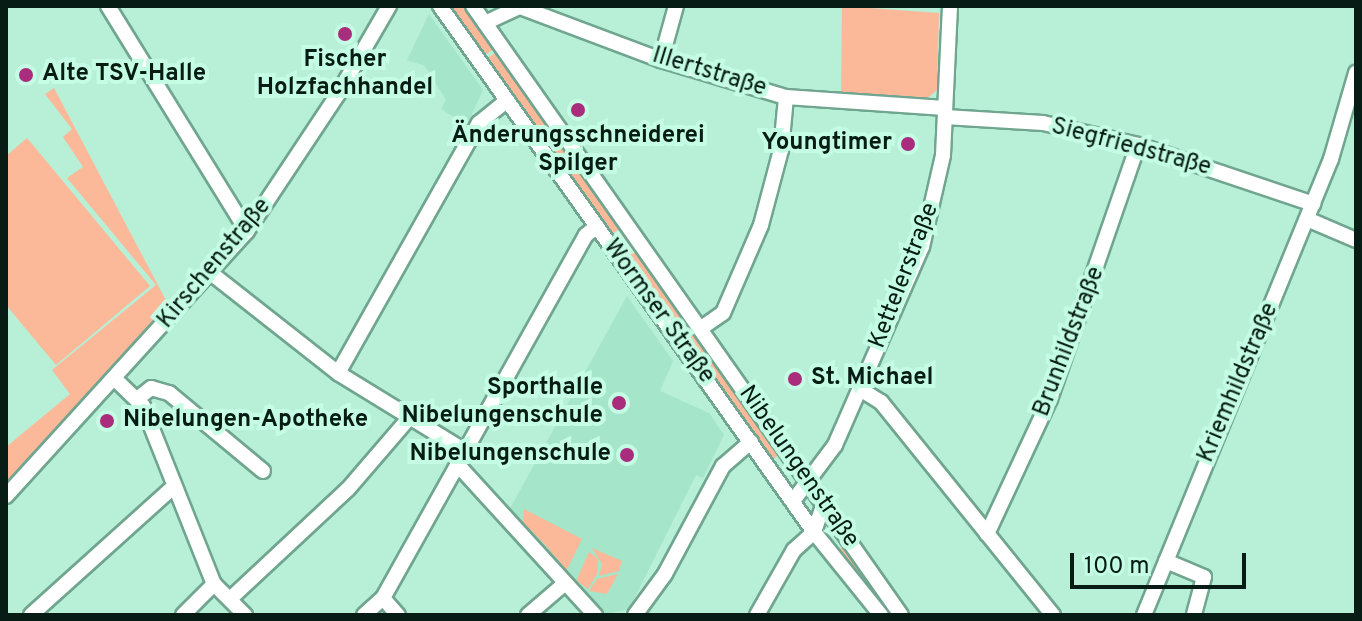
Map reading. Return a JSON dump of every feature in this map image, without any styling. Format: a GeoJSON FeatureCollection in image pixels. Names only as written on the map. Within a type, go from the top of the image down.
{"type":"FeatureCollection","features":[{"type":"Feature","properties":{"kind":"street"},"geometry":{"type":"LineString","coordinates":[[108,6],[247,231]]}},
{"type":"Feature","properties":{"kind":"street","name":"Kirschenstraße"},"geometry":{"type":"LineString","coordinates":[[6,496],[247,231],[389,6]]}},
{"type":"Feature","properties":{"kind":"street","name":"Wormser Straße"},"geometry":{"type":"LineString","coordinates":[[440,6],[814,532],[881,615]]}},
{"type":"Feature","properties":{"kind":"street","name":"Nibelungenstraße"},"geometry":{"type":"LineString","coordinates":[[473,6],[901,615]]}},
{"type":"Feature","properties":{"kind":"street"},"geometry":{"type":"LineString","coordinates":[[661,60],[676,6]]}},
{"type":"Feature","properties":{"kind":"street","name":"Kettelerstraße"},"geometry":{"type":"LineString","coordinates":[[793,501],[806,478],[831,452],[927,232],[936,202],[945,112],[950,6]]}},
{"type":"Feature","properties":{"kind":"street","name":"Illertstraße"},"geometry":{"type":"LineString","coordinates":[[485,23],[520,7],[661,60],[786,97],[945,112]]}},
{"type":"Feature","properties":{"kind":"street","name":"Kriemhildstraße"},"geometry":{"type":"LineString","coordinates":[[1144,615],[1352,112],[1356,73]]}},
{"type":"Feature","properties":{"kind":"street"},"geometry":{"type":"LineString","coordinates":[[700,329],[723,313],[765,213],[786,97]]}},
{"type":"Feature","properties":{"kind":"street"},"geometry":{"type":"LineString","coordinates":[[338,373],[479,123],[507,100]]}},
{"type":"Feature","properties":{"kind":"street","name":"Siegfriedstraße"},"geometry":{"type":"LineString","coordinates":[[945,112],[1043,123],[1138,145],[1313,204]]}},
{"type":"Feature","properties":{"kind":"street","name":"Brunhildstraße"},"geometry":{"type":"LineString","coordinates":[[987,534],[1050,399],[1138,145]]}},
{"type":"Feature","properties":{"kind":"street"},"geometry":{"type":"LineString","coordinates":[[1307,219],[1356,240]]}},
{"type":"Feature","properties":{"kind":"street"},"geometry":{"type":"LineString","coordinates":[[364,615],[383,598],[586,235],[597,226]]}},
{"type":"Feature","properties":{"kind":"street"},"geometry":{"type":"LineString","coordinates":[[211,273],[338,373],[409,418],[461,458],[564,584],[595,615]]}},
{"type":"Feature","properties":{"kind":"street"},"geometry":{"type":"LineString","coordinates":[[115,379],[137,399],[214,584],[245,615]]}},
{"type":"Feature","properties":{"kind":"street"},"geometry":{"type":"LineString","coordinates":[[137,399],[151,388],[169,393],[263,471]]}},
{"type":"Feature","properties":{"kind":"street"},"geometry":{"type":"LineString","coordinates":[[860,389],[881,402],[1053,615]]}},
{"type":"Feature","properties":{"kind":"street"},"geometry":{"type":"LineString","coordinates":[[230,599],[348,489],[409,418]]}},
{"type":"Feature","properties":{"kind":"street"},"geometry":{"type":"LineString","coordinates":[[635,615],[665,574],[716,476],[751,442]]}},
{"type":"Feature","properties":{"kind":"street"},"geometry":{"type":"LineString","coordinates":[[779,481],[806,478]]}},
{"type":"Feature","properties":{"kind":"street"},"geometry":{"type":"LineString","coordinates":[[31,615],[173,487]]}},
{"type":"Feature","properties":{"kind":"street"},"geometry":{"type":"LineString","coordinates":[[757,615],[794,550],[814,532],[824,503]]}},
{"type":"Feature","properties":{"kind":"street"},"geometry":{"type":"LineString","coordinates":[[814,532],[844,532]]}},
{"type":"Feature","properties":{"kind":"street"},"geometry":{"type":"LineString","coordinates":[[1166,561],[1204,577],[1194,615]]}},
{"type":"Feature","properties":{"kind":"street"},"geometry":{"type":"LineString","coordinates":[[183,615],[214,584]]}},
{"type":"Feature","properties":{"kind":"street"},"geometry":{"type":"LineString","coordinates":[[528,615],[564,584]]}},
{"type":"Feature","properties":{"kind":"street"},"geometry":{"type":"LineString","coordinates":[[383,598],[398,615]]}},
{"type":"Feature","properties":{"kind":"shaded area"},"geometry":{"type":"Polygon","coordinates":[[[444,6],[466,6],[498,46],[481,58],[444,6]]]}},
{"type":"Feature","properties":{"kind":"shaded area"},"geometry":{"type":"Polygon","coordinates":[[[842,6],[939,13],[937,90],[925,100],[841,98],[842,6]]]}},
{"type":"Feature","properties":{"kind":"shaded area"},"geometry":{"type":"Polygon","coordinates":[[[429,14],[483,90],[467,125],[441,109],[446,100],[425,66],[407,60],[429,14]]]}},
{"type":"Feature","properties":{"kind":"shaded area"},"geometry":{"type":"Polygon","coordinates":[[[500,49],[625,225],[608,237],[484,61],[500,49]]]}},
{"type":"Feature","properties":{"kind":"shaded area"},"geometry":{"type":"Polygon","coordinates":[[[54,88],[170,308],[6,483],[6,447],[70,394],[52,370],[156,285],[67,178],[83,167],[63,137],[72,129],[45,94],[54,88]]]}},
{"type":"Feature","properties":{"kind":"shaded area"},"geometry":{"type":"Polygon","coordinates":[[[27,138],[150,286],[56,365],[6,305],[6,156],[27,138]]]}},
{"type":"Feature","properties":{"kind":"shaded area"},"geometry":{"type":"Polygon","coordinates":[[[627,229],[710,347],[694,359],[611,240],[627,229]]]}},
{"type":"Feature","properties":{"kind":"shaded area","name":"Nibelungenschule"},"geometry":{"type":"Polygon","coordinates":[[[627,296],[673,361],[660,391],[709,413],[724,435],[703,478],[696,475],[629,609],[602,615],[507,514],[627,296]]]}},
{"type":"Feature","properties":{"kind":"shaded area"},"geometry":{"type":"Polygon","coordinates":[[[716,355],[783,452],[773,459],[700,366],[716,355]]]}},
{"type":"Feature","properties":{"kind":"shaded area"},"geometry":{"type":"Polygon","coordinates":[[[524,509],[582,539],[563,578],[557,571],[561,563],[552,553],[548,561],[550,550],[528,527],[522,531],[524,509]]]}},
{"type":"Feature","properties":{"kind":"shaded area"},"geometry":{"type":"Polygon","coordinates":[[[847,544],[898,615],[885,615],[834,553],[847,544]]]}},
{"type":"Feature","properties":{"kind":"shaded area"},"geometry":{"type":"Polygon","coordinates":[[[592,548],[622,561],[619,571],[599,576],[602,564],[592,548]]]}},
{"type":"Feature","properties":{"kind":"shaded area"},"geometry":{"type":"Polygon","coordinates":[[[589,552],[598,559],[597,574],[588,589],[577,581],[573,588],[589,552]]]}},
{"type":"Feature","properties":{"kind":"shaded area"},"geometry":{"type":"Polygon","coordinates":[[[618,574],[607,594],[589,591],[597,579],[618,574]]]}},
{"type":"Feature","properties":{"kind":"place","name":"Fischer Holzfachhandel"},"geometry":{"type":"Point","coordinates":[345,34]}},
{"type":"Feature","properties":{"kind":"place","name":"Alte TSV-Halle"},"geometry":{"type":"Point","coordinates":[26,75]}},
{"type":"Feature","properties":{"kind":"place","name":"Änderungsschneiderei Spilger"},"geometry":{"type":"Point","coordinates":[578,110]}},
{"type":"Feature","properties":{"kind":"place","name":"Youngtimer"},"geometry":{"type":"Point","coordinates":[908,144]}},
{"type":"Feature","properties":{"kind":"place","name":"St. Michael"},"geometry":{"type":"Point","coordinates":[795,379]}},
{"type":"Feature","properties":{"kind":"place","name":"Sporthalle Nibelungenschule"},"geometry":{"type":"Point","coordinates":[619,403]}},
{"type":"Feature","properties":{"kind":"place","name":"Nibelungen-Apotheke"},"geometry":{"type":"Point","coordinates":[107,421]}},
{"type":"Feature","properties":{"kind":"place","name":"Nibelungenschule"},"geometry":{"type":"Point","coordinates":[627,455]}}]}
